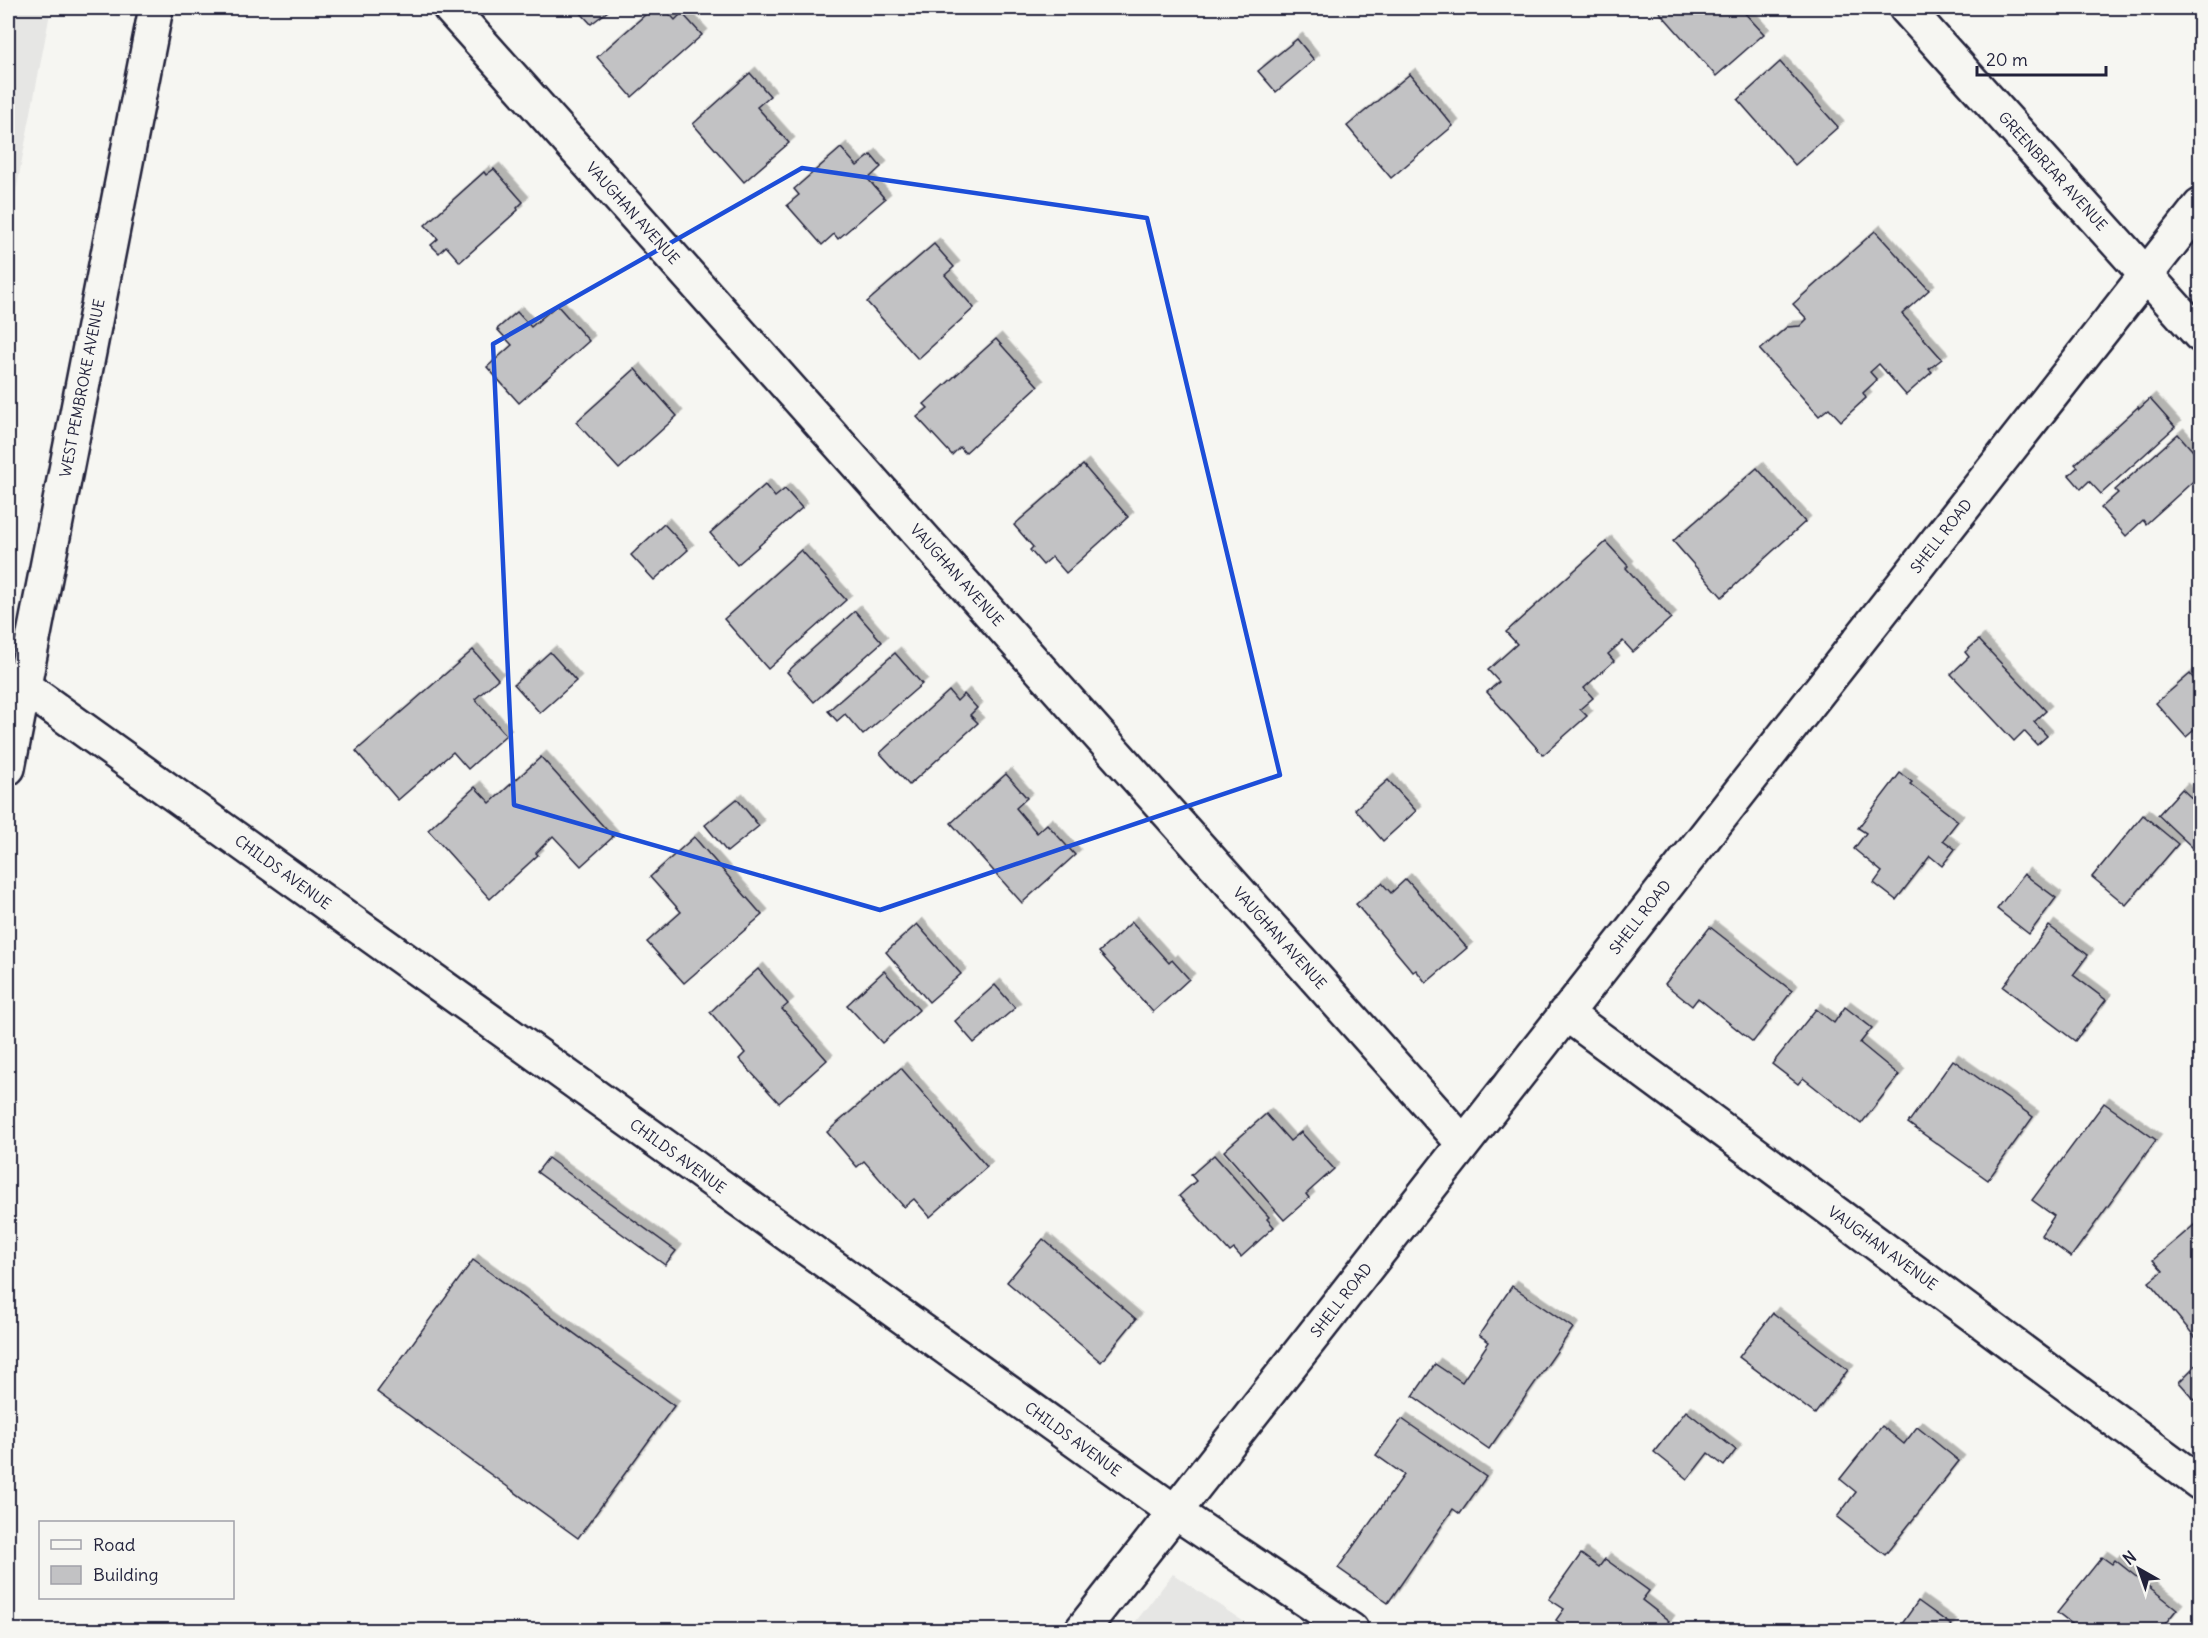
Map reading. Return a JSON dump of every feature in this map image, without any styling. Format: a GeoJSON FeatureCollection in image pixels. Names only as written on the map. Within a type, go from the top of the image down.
{"type":"FeatureCollection","features":[{"type":"Feature","properties":{"kind":"street","name":"WEST PEMBROKE AVENUE"},"geometry":{"type":"LineString","coordinates":[[8,768],[15,682],[156,8]]}},
{"type":"Feature","properties":{"kind":"street","name":"VAUGHAN AVENUE"},"geometry":{"type":"LineString","coordinates":[[450,8],[1463,1143]]}},
{"type":"Feature","properties":{"kind":"street","name":"GREENBRIAR AVENUE"},"geometry":{"type":"LineString","coordinates":[[1906,8],[2200,335]]}},
{"type":"Feature","properties":{"kind":"street","name":"SHELL ROAD"},"geometry":{"type":"LineString","coordinates":[[1082,1630],[2200,206]]}},
{"type":"Feature","properties":{"kind":"street","name":"CHILDS AVENUE"},"geometry":{"type":"LineString","coordinates":[[15,682],[1175,1512],[1351,1630]]}},
{"type":"Feature","properties":{"kind":"street","name":"VAUGHAN AVENUE"},"geometry":{"type":"LineString","coordinates":[[1565,1013],[2200,1483]]}},
{"type":"Feature","properties":{"kind":"highlighted area"},"geometry":{"type":"Polygon","coordinates":[[[802,168],[1147,218],[1280,775],[880,910],[514,805],[493,344],[802,168]]]}},
{"type":"Feature","properties":{"kind":"shaded area"},"geometry":{"type":"Polygon","coordinates":[[[8,8],[51,8],[8,233],[8,8]]]}},
{"type":"Feature","properties":{"kind":"shaded area"},"geometry":{"type":"Polygon","coordinates":[[[1173,1574],[1256,1630],[1129,1630],[1173,1574]]]}},
{"type":"Feature","properties":{"kind":"building"},"geometry":{"type":"Polygon","coordinates":[[[583,8],[612,8],[591,24],[580,12],[583,8]]]}},
{"type":"Feature","properties":{"kind":"building"},"geometry":{"type":"Polygon","coordinates":[[[653,8],[664,8],[675,20],[682,13],[702,35],[632,97],[597,57],[653,8]]]}},
{"type":"Feature","properties":{"kind":"building"},"geometry":{"type":"Polygon","coordinates":[[[1656,8],[1740,8],[1764,34],[1716,76],[1656,8]]]}},
{"type":"Feature","properties":{"kind":"building"},"geometry":{"type":"Polygon","coordinates":[[[1297,39],[1314,60],[1276,92],[1258,71],[1297,39]]]}},
{"type":"Feature","properties":{"kind":"building"},"geometry":{"type":"Polygon","coordinates":[[[1780,62],[1838,127],[1795,165],[1738,100],[1780,62]]]}},
{"type":"Feature","properties":{"kind":"building"},"geometry":{"type":"Polygon","coordinates":[[[750,73],[770,96],[757,107],[789,143],[744,182],[693,124],[750,73]]]}},
{"type":"Feature","properties":{"kind":"building"},"geometry":{"type":"Polygon","coordinates":[[[1410,74],[1453,126],[1391,178],[1347,126],[1410,74]]]}},
{"type":"Feature","properties":{"kind":"building"},"geometry":{"type":"Polygon","coordinates":[[[841,148],[857,166],[871,155],[881,167],[868,179],[885,199],[838,239],[834,234],[822,245],[787,205],[799,195],[794,189],[841,148]]]}},
{"type":"Feature","properties":{"kind":"building"},"geometry":{"type":"Polygon","coordinates":[[[494,169],[523,202],[517,208],[518,210],[460,262],[446,246],[439,253],[431,245],[438,239],[425,225],[484,172],[486,175],[494,169]]]}},
{"type":"Feature","properties":{"kind":"building"},"geometry":{"type":"Polygon","coordinates":[[[1875,231],[1929,290],[1902,314],[1942,359],[1929,369],[1932,372],[1906,395],[1879,364],[1870,372],[1877,380],[1863,393],[1866,398],[1841,421],[1829,408],[1819,416],[1760,350],[1787,327],[1800,326],[1807,319],[1793,304],[1875,231]]]}},
{"type":"Feature","properties":{"kind":"building"},"geometry":{"type":"Polygon","coordinates":[[[934,244],[954,267],[945,275],[974,308],[918,359],[867,302],[934,244]]]}},
{"type":"Feature","properties":{"kind":"building"},"geometry":{"type":"Polygon","coordinates":[[[557,305],[589,341],[519,403],[487,367],[512,345],[497,329],[517,312],[531,327],[557,305]]]}},
{"type":"Feature","properties":{"kind":"building"},"geometry":{"type":"Polygon","coordinates":[[[996,339],[1038,386],[965,453],[960,447],[952,455],[917,417],[928,408],[924,404],[996,339]]]}},
{"type":"Feature","properties":{"kind":"building"},"geometry":{"type":"Polygon","coordinates":[[[635,369],[677,416],[619,469],[576,422],[635,369]]]}},
{"type":"Feature","properties":{"kind":"building"},"geometry":{"type":"Polygon","coordinates":[[[2150,399],[2175,427],[2101,494],[2089,481],[2081,489],[2069,475],[2078,467],[2075,464],[2138,407],[2139,409],[2150,399]]]}},
{"type":"Feature","properties":{"kind":"building"},"geometry":{"type":"Polygon","coordinates":[[[2178,434],[2200,459],[2200,475],[2146,524],[2143,520],[2126,536],[2101,508],[2118,493],[2115,490],[2178,434]]]}},
{"type":"Feature","properties":{"kind":"building"},"geometry":{"type":"Polygon","coordinates":[[[1083,465],[1128,517],[1066,573],[1052,557],[1043,565],[1030,550],[1033,547],[1014,525],[1083,465]]]}},
{"type":"Feature","properties":{"kind":"building"},"geometry":{"type":"Polygon","coordinates":[[[1757,468],[1805,522],[1722,597],[1673,541],[1757,468]]]}},
{"type":"Feature","properties":{"kind":"building"},"geometry":{"type":"Polygon","coordinates":[[[765,485],[775,497],[785,489],[802,508],[737,565],[710,533],[765,485]]]}},
{"type":"Feature","properties":{"kind":"building"},"geometry":{"type":"Polygon","coordinates":[[[664,524],[688,550],[654,580],[631,555],[664,524]]]}},
{"type":"Feature","properties":{"kind":"building"},"geometry":{"type":"Polygon","coordinates":[[[1606,542],[1671,618],[1633,652],[1623,641],[1608,654],[1614,661],[1584,688],[1593,698],[1580,709],[1587,716],[1543,755],[1487,692],[1499,682],[1488,670],[1517,644],[1506,632],[1606,542]]]}},
{"type":"Feature","properties":{"kind":"building"},"geometry":{"type":"Polygon","coordinates":[[[801,550],[846,600],[768,669],[724,619],[801,550]]]}},
{"type":"Feature","properties":{"kind":"building"},"geometry":{"type":"Polygon","coordinates":[[[855,611],[882,642],[814,702],[787,672],[855,611]]]}},
{"type":"Feature","properties":{"kind":"building"},"geometry":{"type":"Polygon","coordinates":[[[1979,640],[2046,711],[2034,722],[2047,736],[2037,745],[2024,731],[2014,741],[1951,674],[1969,657],[1965,652],[1979,640]]]}},
{"type":"Feature","properties":{"kind":"building"},"geometry":{"type":"Polygon","coordinates":[[[473,650],[498,679],[475,699],[506,735],[468,769],[453,752],[398,800],[356,751],[473,650]]]}},
{"type":"Feature","properties":{"kind":"building"},"geometry":{"type":"Polygon","coordinates":[[[550,652],[576,681],[540,713],[514,684],[550,652]]]}},
{"type":"Feature","properties":{"kind":"building"},"geometry":{"type":"Polygon","coordinates":[[[895,653],[922,684],[863,735],[845,714],[837,721],[828,711],[895,653]]]}},
{"type":"Feature","properties":{"kind":"building"},"geometry":{"type":"Polygon","coordinates":[[[2190,674],[2200,687],[2200,725],[2186,737],[2156,703],[2190,674]]]}},
{"type":"Feature","properties":{"kind":"building"},"geometry":{"type":"Polygon","coordinates":[[[949,691],[957,701],[964,694],[977,708],[970,715],[978,723],[909,785],[880,753],[949,691]]]}},
{"type":"Feature","properties":{"kind":"building"},"geometry":{"type":"Polygon","coordinates":[[[541,757],[613,837],[581,866],[553,836],[536,853],[538,855],[490,899],[428,830],[475,787],[490,803],[541,757]]]}},
{"type":"Feature","properties":{"kind":"building"},"geometry":{"type":"Polygon","coordinates":[[[1900,773],[1912,782],[1910,784],[1958,821],[1943,840],[1955,849],[1942,866],[1930,856],[1896,900],[1874,883],[1882,872],[1854,849],[1866,833],[1858,828],[1900,773]]]}},
{"type":"Feature","properties":{"kind":"building"},"geometry":{"type":"Polygon","coordinates":[[[1006,774],[1027,798],[1016,808],[1037,833],[1047,824],[1075,855],[1022,903],[951,823],[1006,774]]]}},
{"type":"Feature","properties":{"kind":"building"},"geometry":{"type":"Polygon","coordinates":[[[1388,780],[1416,811],[1383,841],[1355,809],[1388,780]]]}},
{"type":"Feature","properties":{"kind":"building"},"geometry":{"type":"Polygon","coordinates":[[[2182,789],[2200,806],[2200,841],[2193,848],[2158,815],[2182,789]]]}},
{"type":"Feature","properties":{"kind":"building"},"geometry":{"type":"Polygon","coordinates":[[[737,799],[759,826],[727,852],[705,825],[737,799]]]}},
{"type":"Feature","properties":{"kind":"building"},"geometry":{"type":"Polygon","coordinates":[[[2143,815],[2178,844],[2126,905],[2092,877],[2143,815]]]}},
{"type":"Feature","properties":{"kind":"building"},"geometry":{"type":"Polygon","coordinates":[[[694,837],[762,915],[684,983],[647,942],[681,912],[650,877],[694,837]]]}},
{"type":"Feature","properties":{"kind":"building"},"geometry":{"type":"Polygon","coordinates":[[[2024,874],[2056,898],[2029,934],[1997,909],[2024,874]]]}},
{"type":"Feature","properties":{"kind":"building"},"geometry":{"type":"Polygon","coordinates":[[[1406,879],[1467,948],[1426,983],[1416,970],[1413,972],[1356,904],[1382,883],[1391,893],[1406,879]]]}},
{"type":"Feature","properties":{"kind":"building"},"geometry":{"type":"Polygon","coordinates":[[[1132,922],[1169,963],[1172,960],[1189,979],[1153,1012],[1099,952],[1132,922]]]}},
{"type":"Feature","properties":{"kind":"building"},"geometry":{"type":"Polygon","coordinates":[[[917,924],[961,974],[929,1002],[886,952],[917,924]]]}},
{"type":"Feature","properties":{"kind":"building"},"geometry":{"type":"Polygon","coordinates":[[[2049,926],[2088,955],[2073,975],[2106,1000],[2075,1041],[2003,987],[2049,926]]]}},
{"type":"Feature","properties":{"kind":"building"},"geometry":{"type":"Polygon","coordinates":[[[1710,927],[1792,991],[1753,1042],[1698,998],[1692,1006],[1665,984],[1710,927]]]}},
{"type":"Feature","properties":{"kind":"building"},"geometry":{"type":"Polygon","coordinates":[[[758,969],[788,1004],[782,1009],[827,1060],[779,1103],[739,1059],[745,1053],[710,1012],[758,969]]]}},
{"type":"Feature","properties":{"kind":"building"},"geometry":{"type":"Polygon","coordinates":[[[884,971],[919,1010],[882,1043],[847,1005],[884,971]]]}},
{"type":"Feature","properties":{"kind":"building"},"geometry":{"type":"Polygon","coordinates":[[[995,985],[1015,1008],[974,1043],[955,1021],[995,985]]]}},
{"type":"Feature","properties":{"kind":"building"},"geometry":{"type":"Polygon","coordinates":[[[1845,1007],[1872,1028],[1860,1043],[1899,1075],[1861,1124],[1803,1078],[1798,1084],[1772,1064],[1816,1009],[1834,1023],[1845,1007]]]}},
{"type":"Feature","properties":{"kind":"building"},"geometry":{"type":"Polygon","coordinates":[[[1953,1060],[2033,1117],[1988,1180],[1908,1123],[1953,1060]]]}},
{"type":"Feature","properties":{"kind":"building"},"geometry":{"type":"Polygon","coordinates":[[[901,1068],[987,1167],[930,1217],[914,1199],[904,1207],[864,1161],[857,1167],[827,1132],[901,1068]]]}},
{"type":"Feature","properties":{"kind":"building"},"geometry":{"type":"Polygon","coordinates":[[[2104,1103],[2156,1140],[2071,1257],[2041,1235],[2054,1216],[2032,1200],[2104,1103]]]}},
{"type":"Feature","properties":{"kind":"building"},"geometry":{"type":"Polygon","coordinates":[[[1266,1114],[1290,1141],[1301,1132],[1334,1169],[1306,1194],[1309,1198],[1284,1220],[1224,1151],[1266,1114]]]}},
{"type":"Feature","properties":{"kind":"building"},"geometry":{"type":"Polygon","coordinates":[[[1214,1155],[1269,1217],[1267,1219],[1274,1227],[1241,1257],[1234,1249],[1230,1252],[1179,1196],[1196,1181],[1191,1175],[1214,1155]]]}},
{"type":"Feature","properties":{"kind":"building"},"geometry":{"type":"Polygon","coordinates":[[[548,1158],[676,1251],[665,1265],[537,1172],[548,1158]]]}},
{"type":"Feature","properties":{"kind":"building"},"geometry":{"type":"Polygon","coordinates":[[[2200,1220],[2200,1343],[2149,1282],[2163,1271],[2153,1260],[2200,1220]]]}},
{"type":"Feature","properties":{"kind":"building"},"geometry":{"type":"Polygon","coordinates":[[[1043,1239],[1136,1319],[1101,1362],[1007,1282],[1043,1239]]]}},
{"type":"Feature","properties":{"kind":"building"},"geometry":{"type":"Polygon","coordinates":[[[473,1260],[674,1406],[578,1538],[377,1392],[473,1260]]]}},
{"type":"Feature","properties":{"kind":"building"},"geometry":{"type":"Polygon","coordinates":[[[1512,1286],[1573,1328],[1489,1449],[1413,1396],[1435,1364],[1462,1382],[1489,1342],[1479,1335],[1512,1286]]]}},
{"type":"Feature","properties":{"kind":"building"},"geometry":{"type":"Polygon","coordinates":[[[1773,1313],[1848,1370],[1815,1414],[1739,1357],[1773,1313]]]}},
{"type":"Feature","properties":{"kind":"building"},"geometry":{"type":"Polygon","coordinates":[[[2200,1361],[2200,1406],[2179,1382],[2200,1361]]]}},
{"type":"Feature","properties":{"kind":"building"},"geometry":{"type":"Polygon","coordinates":[[[1686,1411],[1736,1450],[1724,1466],[1708,1453],[1688,1479],[1654,1452],[1686,1411]]]}},
{"type":"Feature","properties":{"kind":"building"},"geometry":{"type":"Polygon","coordinates":[[[1402,1419],[1486,1477],[1460,1514],[1453,1509],[1388,1603],[1338,1568],[1404,1475],[1376,1455],[1402,1419]]]}},
{"type":"Feature","properties":{"kind":"building"},"geometry":{"type":"Polygon","coordinates":[[[1882,1426],[1904,1444],[1917,1427],[1959,1461],[1885,1555],[1837,1517],[1856,1492],[1840,1479],[1882,1426]]]}},
{"type":"Feature","properties":{"kind":"building"},"geometry":{"type":"Polygon","coordinates":[[[1581,1554],[1599,1567],[1605,1559],[1649,1591],[1642,1600],[1669,1621],[1662,1630],[1570,1630],[1556,1620],[1564,1609],[1549,1599],[1581,1554]]]}},
{"type":"Feature","properties":{"kind":"building"},"geometry":{"type":"Polygon","coordinates":[[[2102,1557],[2112,1564],[2115,1560],[2177,1609],[2160,1630],[2079,1630],[2057,1613],[2102,1557]]]}},
{"type":"Feature","properties":{"kind":"building"},"geometry":{"type":"Polygon","coordinates":[[[1918,1601],[1951,1625],[1947,1630],[1902,1630],[1899,1628],[1918,1601]]]}},
{"type":"Feature","properties":{"kind":"railway"},"geometry":{"type":"LineString","coordinates":[[8,29],[12,8]]}}]}
